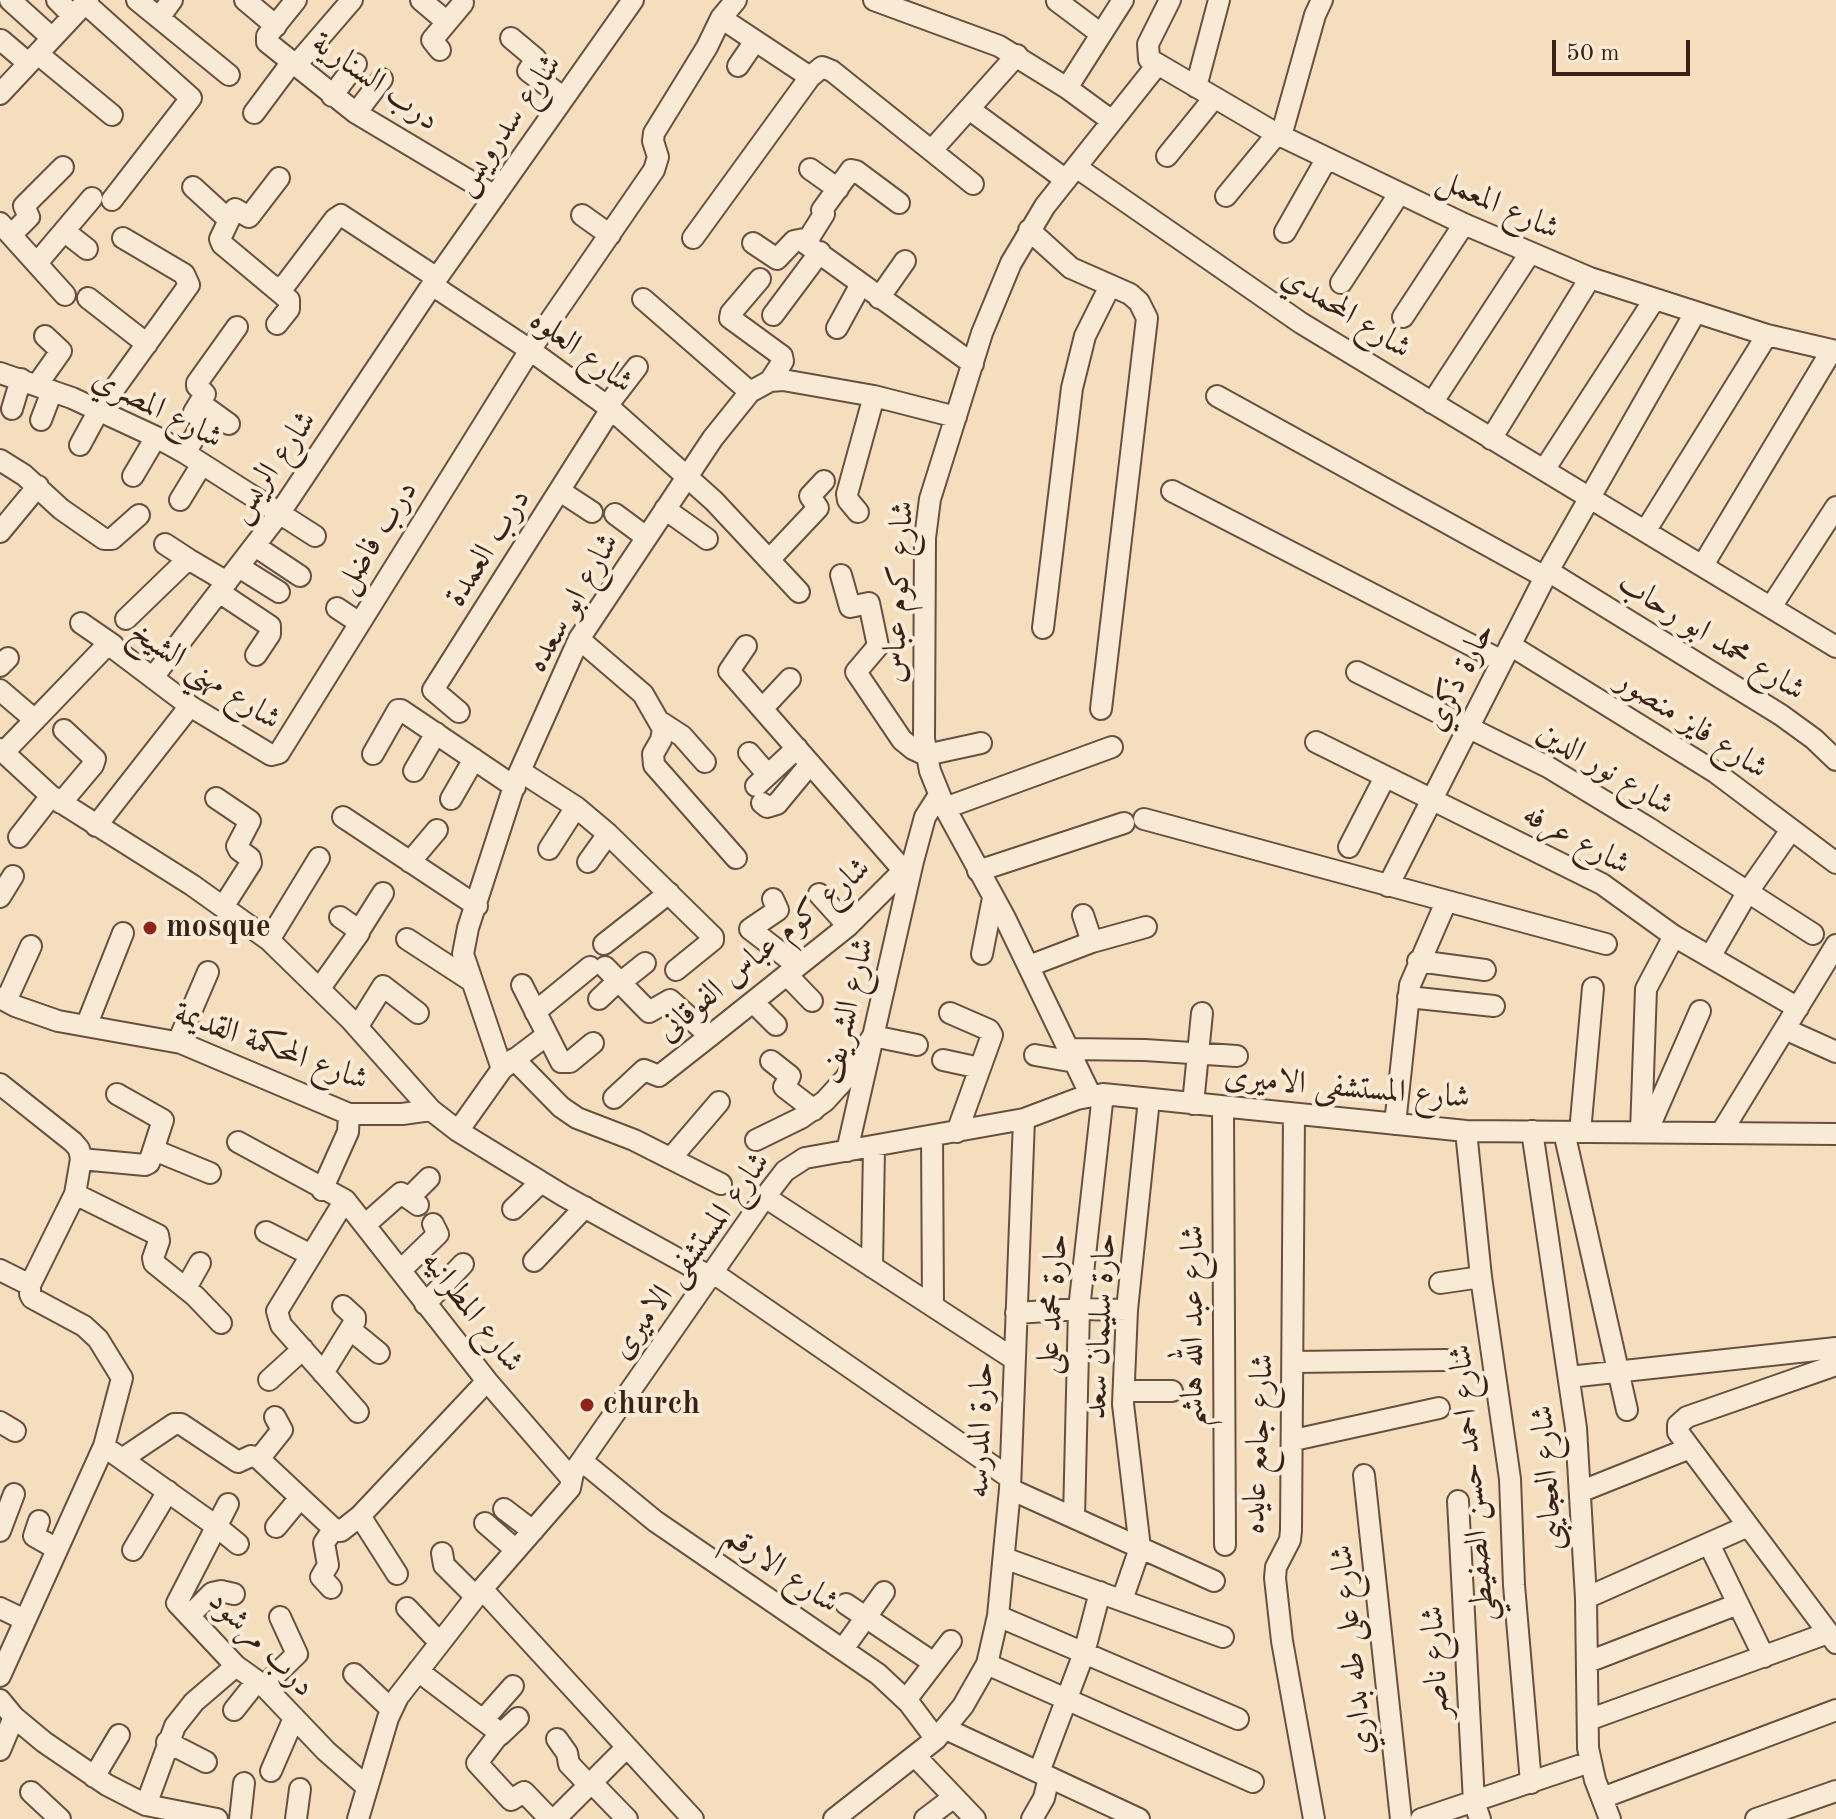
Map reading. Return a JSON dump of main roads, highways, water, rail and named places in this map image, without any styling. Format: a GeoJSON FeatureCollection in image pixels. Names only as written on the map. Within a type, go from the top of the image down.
{"type":"FeatureCollection","features":[{"type":"Feature","properties":{"kind":"place","name":"mosque"},"geometry":{"type":"Point","coordinates":[150,928]}},
{"type":"Feature","properties":{"kind":"place","name":"church"},"geometry":{"type":"Point","coordinates":[587,1405]}}]}
